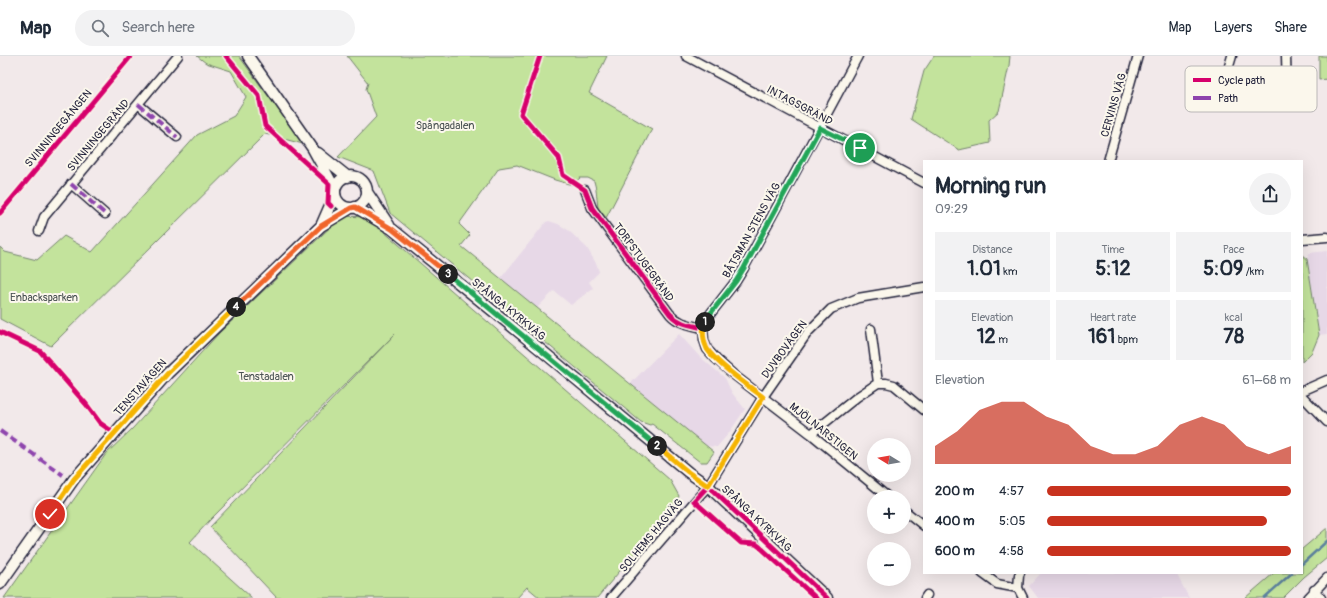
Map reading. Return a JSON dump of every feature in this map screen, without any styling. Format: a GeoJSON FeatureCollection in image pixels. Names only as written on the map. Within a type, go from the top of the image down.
{"type":"FeatureCollection","features":[{"type":"Feature","properties":{"kind":"street","name":"SVINNINGEGRÄND"},"geometry":{"type":"LineString","coordinates":[[39,230],[44,217],[178,56]]}},
{"type":"Feature","properties":{"kind":"street"},"geometry":{"type":"LineString","coordinates":[[248,56],[313,149],[335,191],[336,198],[342,205],[353,208],[359,206],[364,200],[367,192],[361,180],[353,176],[348,176],[313,149]]}},
{"type":"Feature","properties":{"kind":"street","name":"INTAGSGRÄND"},"geometry":{"type":"LineString","coordinates":[[686,56],[923,182]]}},
{"type":"Feature","properties":{"kind":"street","name":"BÅTSMAN STENS VÄG"},"geometry":{"type":"LineString","coordinates":[[703,328],[707,318],[736,281],[744,268],[858,56]]}},
{"type":"Feature","properties":{"kind":"street","name":"CERVINS VÄG"},"geometry":{"type":"LineString","coordinates":[[1108,160],[1138,56]]}},
{"type":"Feature","properties":{"kind":"street"},"geometry":{"type":"LineString","coordinates":[[1229,66],[1232,56]]}},
{"type":"Feature","properties":{"kind":"street"},"geometry":{"type":"LineString","coordinates":[[1286,56],[1286,66]]}},
{"type":"Feature","properties":{"kind":"street"},"geometry":{"type":"LineString","coordinates":[[138,104],[177,137]]}},
{"type":"Feature","properties":{"kind":"street"},"geometry":{"type":"LineString","coordinates":[[335,191],[340,181],[348,176]]}},
{"type":"Feature","properties":{"kind":"street"},"geometry":{"type":"LineString","coordinates":[[71,184],[105,214]]}},
{"type":"Feature","properties":{"kind":"street","name":"TORPSTUGEGRÄND"},"geometry":{"type":"LineString","coordinates":[[585,190],[592,208],[670,314],[682,323],[703,328]]}},
{"type":"Feature","properties":{"kind":"street","name":"TENSTAVÄGEN"},"geometry":{"type":"LineString","coordinates":[[321,226],[335,191]]}},
{"type":"Feature","properties":{"kind":"street","name":"SPÅNGA KYRKVÄG"},"geometry":{"type":"LineString","coordinates":[[367,192],[392,229]]}},
{"type":"Feature","properties":{"kind":"street","name":"TENSTAVÄGEN"},"geometry":{"type":"LineString","coordinates":[[0,584],[74,479],[168,373],[321,226],[353,208]]}},
{"type":"Feature","properties":{"kind":"street","name":"SPÅNGA KYRKVÄG"},"geometry":{"type":"LineString","coordinates":[[353,208],[392,229],[688,472],[708,486],[827,598]]}},
{"type":"Feature","properties":{"kind":"street"},"geometry":{"type":"LineString","coordinates":[[1303,239],[1327,238]]}},
{"type":"Feature","properties":{"kind":"street","name":"DUVBOVÄGEN"},"geometry":{"type":"LineString","coordinates":[[708,486],[763,397],[808,332],[831,309],[858,298],[923,287]]}},
{"type":"Feature","properties":{"kind":"street"},"geometry":{"type":"LineString","coordinates":[[703,328],[704,340],[707,349],[716,359],[763,397]]}},
{"type":"Feature","properties":{"kind":"street"},"geometry":{"type":"LineString","coordinates":[[871,329],[878,383]]}},
{"type":"Feature","properties":{"kind":"street"},"geometry":{"type":"LineString","coordinates":[[1303,391],[1327,380]]}},
{"type":"Feature","properties":{"kind":"street"},"geometry":{"type":"LineString","coordinates":[[811,434],[857,397],[878,383],[894,385],[923,409]]}},
{"type":"Feature","properties":{"kind":"street","name":"MJÖLNARSTIGEN"},"geometry":{"type":"LineString","coordinates":[[763,397],[879,490]]}},
{"type":"Feature","properties":{"kind":"street"},"geometry":{"type":"LineString","coordinates":[[1303,397],[1327,422]]}},
{"type":"Feature","properties":{"kind":"street","name":"SOLHEMS HAGVÄG"},"geometry":{"type":"LineString","coordinates":[[611,598],[708,486]]}},
{"type":"Feature","properties":{"kind":"street"},"geometry":{"type":"LineString","coordinates":[[911,516],[923,525]]}},
{"type":"Feature","properties":{"kind":"street"},"geometry":{"type":"LineString","coordinates":[[983,574],[998,584],[1018,588]]}},
{"type":"Feature","properties":{"kind":"street"},"geometry":{"type":"LineString","coordinates":[[1020,574],[1018,588],[1023,598]]}},
{"type":"Feature","properties":{"kind":"street"},"geometry":{"type":"LineString","coordinates":[[1308,598],[1327,578]]}},
{"type":"Feature","properties":{"kind":"street"},"geometry":{"type":"LineString","coordinates":[[1314,590],[1321,598]]}},
{"type":"Feature","properties":{"kind":"shaded area"},"geometry":{"type":"Polygon","coordinates":[[[549,221],[568,230],[587,248],[597,265],[599,272],[589,282],[593,288],[571,305],[554,291],[537,308],[500,279],[546,222],[549,221]]]}},
{"type":"Feature","properties":{"kind":"shaded area"},"geometry":{"type":"Polygon","coordinates":[[[1327,251],[1327,334],[1319,335],[1307,259],[1309,253],[1327,251]]]}},
{"type":"Feature","properties":{"kind":"shaded area"},"geometry":{"type":"Polygon","coordinates":[[[679,334],[699,356],[725,378],[732,393],[745,409],[729,433],[717,447],[706,446],[630,384],[679,334]]]}},
{"type":"Feature","properties":{"kind":"shaded area"},"geometry":{"type":"Polygon","coordinates":[[[1040,574],[1177,574],[1189,598],[1038,598],[1029,586],[1040,574]]]}},
{"type":"Feature","properties":{"kind":"green space","name":"Enbacksparken"},"geometry":{"type":"Polygon","coordinates":[[[197,56],[239,56],[303,144],[265,134],[51,346],[0,319],[0,247],[5,252],[37,260],[64,236],[92,252],[197,135],[234,116],[246,97],[231,71],[206,63],[197,56]]]}},
{"type":"Feature","properties":{"kind":"green space","name":"Spångadalen"},"geometry":{"type":"Polygon","coordinates":[[[347,56],[607,56],[589,93],[652,129],[606,218],[598,208],[594,181],[588,178],[580,178],[572,185],[517,165],[499,168],[459,224],[470,235],[461,246],[714,452],[707,462],[700,462],[652,424],[650,425],[641,422],[390,213],[374,171],[338,157],[376,117],[366,89],[368,83],[347,56]]]}},
{"type":"Feature","properties":{"kind":"green space"},"geometry":{"type":"Polygon","coordinates":[[[934,56],[1010,56],[999,111],[989,120],[990,143],[959,150],[911,119],[924,71],[934,56]]]}},
{"type":"Feature","properties":{"kind":"green space"},"geometry":{"type":"Polygon","coordinates":[[[1319,56],[1327,56],[1327,79],[1319,80],[1319,56]]]}},
{"type":"Feature","properties":{"kind":"green space","name":"Tenstadalen"},"geometry":{"type":"Polygon","coordinates":[[[342,216],[367,217],[670,480],[679,496],[674,507],[597,598],[540,598],[527,587],[517,598],[277,598],[210,527],[395,334],[190,542],[252,598],[4,598],[106,454],[133,428],[219,333],[342,216]]]}},
{"type":"Feature","properties":{"kind":"green space"},"geometry":{"type":"Polygon","coordinates":[[[1303,256],[1307,259],[1319,335],[1312,352],[1303,361],[1303,256]]]}},
{"type":"Feature","properties":{"kind":"green space"},"geometry":{"type":"Polygon","coordinates":[[[1327,528],[1327,558],[1304,577],[1283,598],[1245,598],[1273,574],[1303,574],[1303,548],[1327,528]]]}},
{"type":"Feature","properties":{"kind":"waterway"},"geometry":{"type":"LineString","coordinates":[[1303,563],[1327,541]]}},
{"type":"Feature","properties":{"kind":"waterway"},"geometry":{"type":"LineString","coordinates":[[1264,598],[1291,574]]}},
{"type":"Feature","properties":{"kind":"marked path"},"geometry":{"type":"LineString","coordinates":[[138,104],[177,137]]}},
{"type":"Feature","properties":{"kind":"marked path"},"geometry":{"type":"LineString","coordinates":[[71,184],[105,214]]}},
{"type":"Feature","properties":{"kind":"marked path"},"geometry":{"type":"LineString","coordinates":[[0,431],[63,475]]}},
{"type":"Feature","properties":{"kind":"cycle path","name":"SVINNINGEGÅNGEN"},"geometry":{"type":"LineString","coordinates":[[0,213],[131,56]]}},
{"type":"Feature","properties":{"kind":"cycle path"},"geometry":{"type":"LineString","coordinates":[[226,56],[259,96],[265,126],[329,184],[328,203],[331,206]]}},
{"type":"Feature","properties":{"kind":"cycle path"},"geometry":{"type":"LineString","coordinates":[[540,56],[521,114],[559,158],[563,175],[585,190],[592,208],[670,314],[681,322],[703,328],[706,345],[711,354],[732,374],[763,397],[708,486],[694,501],[741,543],[756,544],[760,547],[816,598]]}},
{"type":"Feature","properties":{"kind":"cycle path"},"geometry":{"type":"LineString","coordinates":[[392,229],[688,472],[708,486],[827,598]]}},
{"type":"Feature","properties":{"kind":"cycle path"},"geometry":{"type":"LineString","coordinates":[[0,332],[40,351],[86,404],[100,423],[110,430]]}},
{"type":"Feature","properties":{"kind":"route"},"geometry":{"type":"LineString","coordinates":[[50,514],[74,479],[168,373],[321,226],[340,213],[355,207],[392,229],[688,472],[708,486],[763,397],[734,375],[707,349],[704,340],[703,328],[707,318],[736,281],[744,268],[820,128],[860,148]]}}]}
